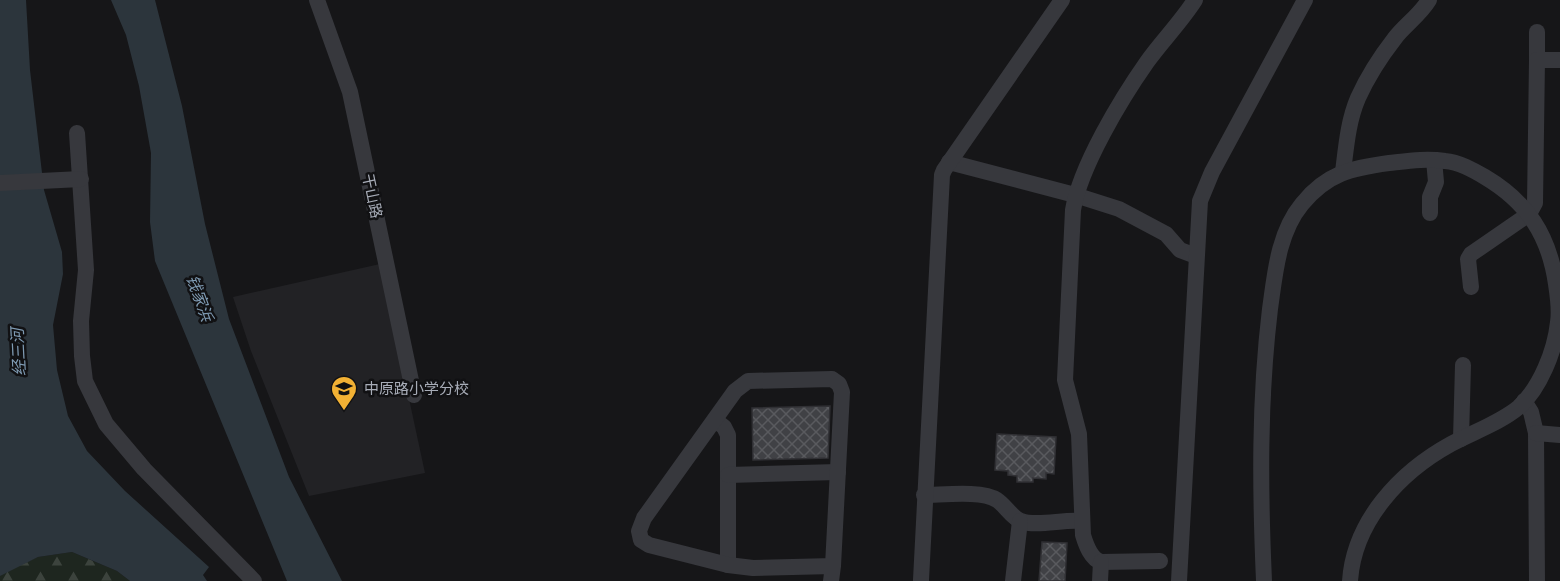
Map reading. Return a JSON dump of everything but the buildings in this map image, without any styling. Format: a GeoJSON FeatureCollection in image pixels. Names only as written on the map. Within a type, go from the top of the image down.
{"type":"FeatureCollection","features":[{"type":"Feature","properties":{"kind":"street","name":"干山路"},"geometry":{"type":"LineString","coordinates":[[317,0],[350,92],[414,395]]}},
{"type":"Feature","properties":{"kind":"street"},"geometry":{"type":"LineString","coordinates":[[921,580],[942,175],[1062,0]]}},
{"type":"Feature","properties":{"kind":"street"},"geometry":{"type":"LineString","coordinates":[[1160,561],[1096,561],[1086,544],[1081,521],[1079,434],[1065,380],[1073,210],[1075,195],[1092,156],[1124,96],[1195,0]]}},
{"type":"Feature","properties":{"kind":"street"},"geometry":{"type":"LineString","coordinates":[[1179,581],[1200,201],[1203,190],[1305,0]]}},
{"type":"Feature","properties":{"kind":"street"},"geometry":{"type":"LineString","coordinates":[[1343,172],[1348,132],[1358,99],[1374,69],[1396,37],[1429,0]]}},
{"type":"Feature","properties":{"kind":"street"},"geometry":{"type":"LineString","coordinates":[[1470,286],[1467,259],[1529,214],[1535,203],[1537,32]]}},
{"type":"Feature","properties":{"kind":"street"},"geometry":{"type":"LineString","coordinates":[[1537,60],[1560,60]]}},
{"type":"Feature","properties":{"kind":"street"},"geometry":{"type":"LineString","coordinates":[[77,133],[86,270],[81,321],[85,381],[106,424],[144,469],[254,581]]}},
{"type":"Feature","properties":{"kind":"street"},"geometry":{"type":"LineString","coordinates":[[1430,213],[1430,197],[1436,182],[1434,160]]}},
{"type":"Feature","properties":{"kind":"street"},"geometry":{"type":"LineString","coordinates":[[1264,581],[1260,499],[1263,369],[1278,257],[1286,231],[1301,205],[1318,189],[1343,172],[1358,167],[1434,160],[1447,161],[1472,169],[1505,189],[1529,214],[1557,263],[1559,323],[1545,367],[1530,395],[1518,407],[1411,469],[1376,510],[1357,543],[1350,581]]}},
{"type":"Feature","properties":{"kind":"street"},"geometry":{"type":"LineString","coordinates":[[949,162],[1119,208],[1166,234],[1180,250],[1196,256]]}},
{"type":"Feature","properties":{"kind":"street"},"geometry":{"type":"LineString","coordinates":[[0,183],[81,179]]}},
{"type":"Feature","properties":{"kind":"street"},"geometry":{"type":"LineString","coordinates":[[1461,439],[1462,365]]}},
{"type":"Feature","properties":{"kind":"street"},"geometry":{"type":"LineString","coordinates":[[832,379],[839,384],[842,392],[838,472],[832,573],[728,565],[649,545],[641,540],[639,531],[644,518],[735,391],[748,381],[832,379]]}},
{"type":"Feature","properties":{"kind":"street"},"geometry":{"type":"LineString","coordinates":[[1524,401],[1532,412],[1536,433],[1537,581]]}},
{"type":"Feature","properties":{"kind":"street"},"geometry":{"type":"LineString","coordinates":[[715,420],[724,427],[728,435],[728,565]]}},
{"type":"Feature","properties":{"kind":"street"},"geometry":{"type":"LineString","coordinates":[[1536,433],[1560,435]]}},
{"type":"Feature","properties":{"kind":"street"},"geometry":{"type":"LineString","coordinates":[[728,475],[838,472]]}},
{"type":"Feature","properties":{"kind":"street"},"geometry":{"type":"LineString","coordinates":[[924,495],[985,495],[997,500],[1020,521],[1039,523],[1081,521]]}},
{"type":"Feature","properties":{"kind":"street"},"geometry":{"type":"LineString","coordinates":[[1013,581],[1020,521]]}},
{"type":"Feature","properties":{"kind":"street"},"geometry":{"type":"LineString","coordinates":[[1100,581],[1101,562]]}},
{"type":"Feature","properties":{"kind":"shaded area","name":"中原路小学分校"},"geometry":{"type":"Polygon","coordinates":[[[380,264],[425,473],[309,496],[251,351],[233,297],[380,264]]]}},
{"type":"Feature","properties":{"kind":"green space"},"geometry":{"type":"Polygon","coordinates":[[[72,552],[117,571],[130,581],[0,581],[3,573],[38,557],[72,552]]]}},
{"type":"Feature","properties":{"kind":"water","name":"经三河"},"geometry":{"type":"Polygon","coordinates":[[[0,0],[26,0],[30,70],[44,190],[62,252],[63,274],[53,325],[57,370],[68,416],[87,451],[125,491],[209,567],[203,575],[207,581],[130,581],[117,571],[72,552],[38,557],[0,576],[0,0]]]}},
{"type":"Feature","properties":{"kind":"water","name":"钱家浜"},"geometry":{"type":"Polygon","coordinates":[[[111,0],[155,0],[182,106],[205,224],[229,319],[289,477],[342,581],[287,581],[155,261],[150,222],[151,153],[139,86],[126,35],[111,0]]]}},
{"type":"Feature","properties":{"kind":"place","name":"中原路小学分校"},"geometry":{"type":"Point","coordinates":[344,412]}}]}
